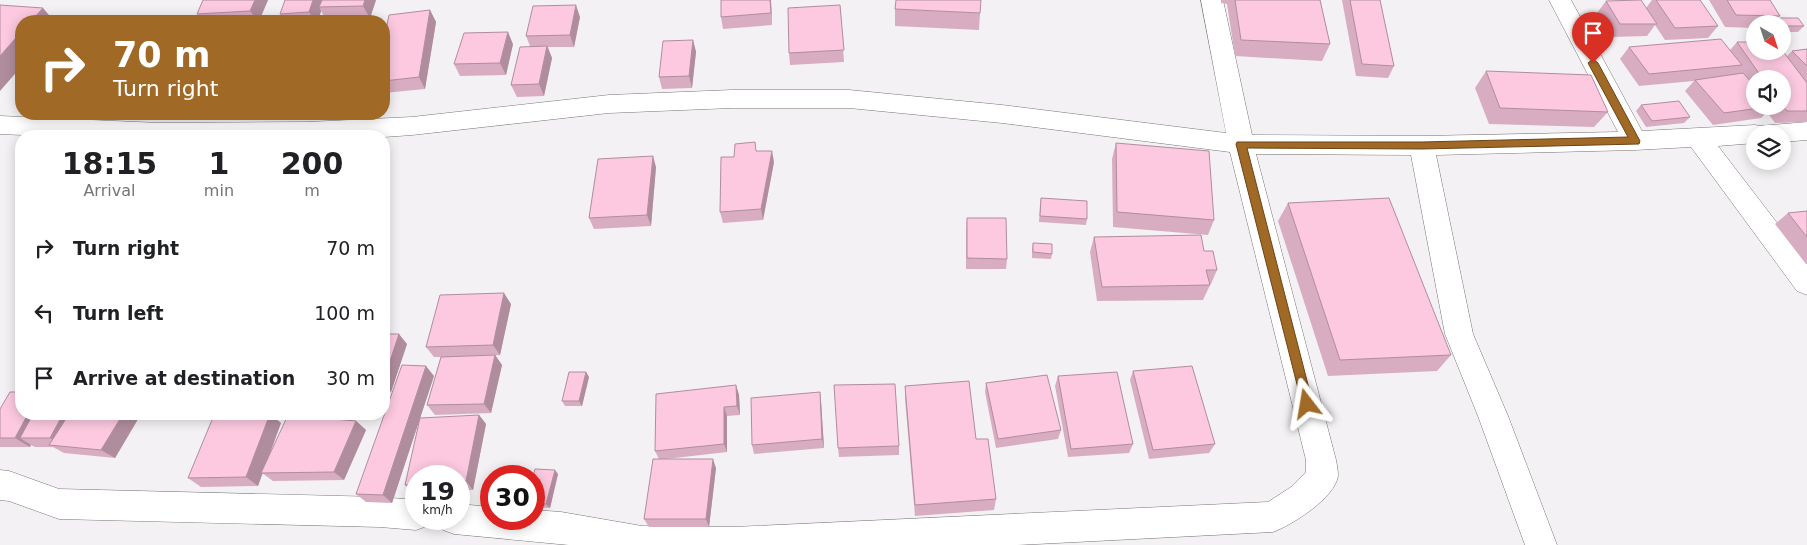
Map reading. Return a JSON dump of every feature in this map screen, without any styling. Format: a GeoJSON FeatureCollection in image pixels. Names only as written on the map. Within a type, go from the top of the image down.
{"type":"FeatureCollection","features":[{"type":"Feature","properties":{"kind":"street"},"geometry":{"type":"LineString","coordinates":[[470,520],[561,528],[642,542],[734,543],[1273,517],[1302,498],[1322,477],[1321,460],[1241,144],[1212,0]]}},
{"type":"Feature","properties":{"kind":"street"},"geometry":{"type":"LineString","coordinates":[[1560,0],[1635,141]]}},
{"type":"Feature","properties":{"kind":"street"},"geometry":{"type":"LineString","coordinates":[[329,130],[412,126],[609,104],[732,99],[848,99],[1002,114],[1241,144],[1422,146],[1635,141],[1746,135]]}},
{"type":"Feature","properties":{"kind":"street"},"geometry":{"type":"LineString","coordinates":[[0,125],[114,130]]}},
{"type":"Feature","properties":{"kind":"street"},"geometry":{"type":"LineString","coordinates":[[1791,132],[1807,131]]}},
{"type":"Feature","properties":{"kind":"street"},"geometry":{"type":"LineString","coordinates":[[1698,138],[1807,283]]}},
{"type":"Feature","properties":{"kind":"street"},"geometry":{"type":"LineString","coordinates":[[1422,146],[1459,334],[1493,416],[1541,545]]}},
{"type":"Feature","properties":{"kind":"street"},"geometry":{"type":"LineString","coordinates":[[0,485],[9,486],[59,504],[405,514]]}},
{"type":"Feature","properties":{"kind":"building"},"geometry":{"type":"Polygon","coordinates":[[[203,0],[255,0],[250,11],[197,14],[203,0]]]}},
{"type":"Feature","properties":{"kind":"building"},"geometry":{"type":"Polygon","coordinates":[[[285,0],[313,0],[309,12],[280,14],[285,0]]]}},
{"type":"Feature","properties":{"kind":"building"},"geometry":{"type":"Polygon","coordinates":[[[322,0],[365,0],[363,6],[319,7],[322,0]]]}},
{"type":"Feature","properties":{"kind":"building"},"geometry":{"type":"Polygon","coordinates":[[[721,0],[770,0],[771,13],[721,17],[721,0]]]}},
{"type":"Feature","properties":{"kind":"building"},"geometry":{"type":"Polygon","coordinates":[[[896,0],[981,0],[980,13],[895,9],[896,0]]]}},
{"type":"Feature","properties":{"kind":"building"},"geometry":{"type":"Polygon","coordinates":[[[1235,0],[1320,0],[1330,44],[1241,40],[1235,0]]]}},
{"type":"Feature","properties":{"kind":"building"},"geometry":{"type":"Polygon","coordinates":[[[1350,0],[1380,0],[1394,66],[1362,64],[1350,0]]]}},
{"type":"Feature","properties":{"kind":"building"},"geometry":{"type":"Polygon","coordinates":[[[1641,0],[1657,24],[1620,24],[1606,1],[1641,0]]]}},
{"type":"Feature","properties":{"kind":"building"},"geometry":{"type":"Polygon","coordinates":[[[1656,0],[1700,0],[1718,26],[1675,28],[1656,0]]]}},
{"type":"Feature","properties":{"kind":"building"},"geometry":{"type":"Polygon","coordinates":[[[1727,0],[1770,0],[1779,15],[1746,15],[1736,15],[1727,0]]]}},
{"type":"Feature","properties":{"kind":"building"},"geometry":{"type":"Polygon","coordinates":[[[0,5],[43,8],[37,15],[15,15],[15,39],[0,56],[0,5]]]}},
{"type":"Feature","properties":{"kind":"building"},"geometry":{"type":"Polygon","coordinates":[[[576,5],[570,35],[526,36],[533,6],[576,5]]]}},
{"type":"Feature","properties":{"kind":"building"},"geometry":{"type":"Polygon","coordinates":[[[840,5],[844,50],[789,53],[788,8],[840,5]]]}},
{"type":"Feature","properties":{"kind":"building"},"geometry":{"type":"Polygon","coordinates":[[[430,10],[419,77],[390,80],[389,15],[430,10]]]}},
{"type":"Feature","properties":{"kind":"building"},"geometry":{"type":"Polygon","coordinates":[[[1791,18],[1798,18],[1804,26],[1791,26],[1791,18]]]}},
{"type":"Feature","properties":{"kind":"building"},"geometry":{"type":"Polygon","coordinates":[[[508,32],[500,63],[454,64],[464,33],[508,32]]]}},
{"type":"Feature","properties":{"kind":"building"},"geometry":{"type":"Polygon","coordinates":[[[1721,39],[1742,65],[1649,74],[1629,47],[1721,39]]]}},
{"type":"Feature","properties":{"kind":"building"},"geometry":{"type":"Polygon","coordinates":[[[693,40],[689,76],[659,77],[663,41],[693,40]]]}},
{"type":"Feature","properties":{"kind":"building"},"geometry":{"type":"Polygon","coordinates":[[[1737,42],[1746,42],[1746,55],[1737,42]]]}},
{"type":"Feature","properties":{"kind":"building"},"geometry":{"type":"Polygon","coordinates":[[[547,46],[539,84],[511,85],[520,47],[547,46]]]}},
{"type":"Feature","properties":{"kind":"building"},"geometry":{"type":"Polygon","coordinates":[[[1807,49],[1807,66],[1792,51],[1807,49]]]}},
{"type":"Feature","properties":{"kind":"building"},"geometry":{"type":"Polygon","coordinates":[[[1750,60],[1790,60],[1807,83],[1807,111],[1791,111],[1791,70],[1757,70],[1750,60]]]}},
{"type":"Feature","properties":{"kind":"building"},"geometry":{"type":"Polygon","coordinates":[[[1486,71],[1591,75],[1608,112],[1500,108],[1486,71]]]}},
{"type":"Feature","properties":{"kind":"building"},"geometry":{"type":"Polygon","coordinates":[[[1743,73],[1746,76],[1746,110],[1724,113],[1695,80],[1743,73]]]}},
{"type":"Feature","properties":{"kind":"building"},"geometry":{"type":"Polygon","coordinates":[[[1679,101],[1690,117],[1652,121],[1641,105],[1679,101]]]}},
{"type":"Feature","properties":{"kind":"building"},"geometry":{"type":"Polygon","coordinates":[[[755,142],[756,151],[772,151],[761,209],[720,212],[721,157],[734,157],[735,144],[755,142]]]}},
{"type":"Feature","properties":{"kind":"building"},"geometry":{"type":"Polygon","coordinates":[[[1116,143],[1209,151],[1214,220],[1117,212],[1116,143]]]}},
{"type":"Feature","properties":{"kind":"building"},"geometry":{"type":"Polygon","coordinates":[[[653,156],[647,215],[589,218],[598,159],[653,156]]]}},
{"type":"Feature","properties":{"kind":"building"},"geometry":{"type":"Polygon","coordinates":[[[1041,198],[1087,201],[1087,219],[1040,216],[1041,198]]]}},
{"type":"Feature","properties":{"kind":"building"},"geometry":{"type":"Polygon","coordinates":[[[1389,198],[1451,355],[1340,360],[1288,203],[1389,198]]]}},
{"type":"Feature","properties":{"kind":"building"},"geometry":{"type":"Polygon","coordinates":[[[1807,211],[1807,237],[1788,213],[1807,211]]]}},
{"type":"Feature","properties":{"kind":"building"},"geometry":{"type":"Polygon","coordinates":[[[967,218],[1006,218],[1007,259],[967,258],[967,218]]]}},
{"type":"Feature","properties":{"kind":"building"},"geometry":{"type":"Polygon","coordinates":[[[1201,235],[1204,251],[1213,251],[1217,270],[1206,270],[1210,285],[1102,287],[1094,237],[1201,235]]]}},
{"type":"Feature","properties":{"kind":"building"},"geometry":{"type":"Polygon","coordinates":[[[1033,243],[1052,244],[1052,254],[1033,252],[1033,243]]]}},
{"type":"Feature","properties":{"kind":"building"},"geometry":{"type":"Polygon","coordinates":[[[504,293],[493,345],[426,347],[440,295],[504,293]]]}},
{"type":"Feature","properties":{"kind":"building"},"geometry":{"type":"Polygon","coordinates":[[[390,334],[399,334],[390,361],[390,334]]]}},
{"type":"Feature","properties":{"kind":"building"},"geometry":{"type":"Polygon","coordinates":[[[495,355],[484,404],[427,405],[441,357],[495,355]]]}},
{"type":"Feature","properties":{"kind":"building"},"geometry":{"type":"Polygon","coordinates":[[[402,365],[426,366],[383,495],[356,494],[382,420],[390,420],[390,399],[402,365]]]}},
{"type":"Feature","properties":{"kind":"building"},"geometry":{"type":"Polygon","coordinates":[[[1192,366],[1215,444],[1153,450],[1133,371],[1192,366]]]}},
{"type":"Feature","properties":{"kind":"building"},"geometry":{"type":"Polygon","coordinates":[[[569,372],[586,372],[579,401],[562,401],[569,372]]]}},
{"type":"Feature","properties":{"kind":"building"},"geometry":{"type":"Polygon","coordinates":[[[1117,372],[1133,444],[1071,449],[1058,376],[1117,372]]]}},
{"type":"Feature","properties":{"kind":"building"},"geometry":{"type":"Polygon","coordinates":[[[1047,375],[1061,430],[998,439],[986,383],[1047,375]]]}},
{"type":"Feature","properties":{"kind":"building"},"geometry":{"type":"Polygon","coordinates":[[[969,381],[976,439],[988,439],[996,499],[915,505],[905,386],[969,381]]]}},
{"type":"Feature","properties":{"kind":"building"},"geometry":{"type":"Polygon","coordinates":[[[895,384],[899,446],[838,448],[834,385],[895,384]]]}},
{"type":"Feature","properties":{"kind":"building"},"geometry":{"type":"Polygon","coordinates":[[[736,385],[737,406],[724,407],[724,444],[655,451],[656,394],[736,385]]]}},
{"type":"Feature","properties":{"kind":"building"},"geometry":{"type":"Polygon","coordinates":[[[10,392],[15,392],[15,420],[25,420],[15,438],[0,438],[0,409],[10,392]]]}},
{"type":"Feature","properties":{"kind":"building"},"geometry":{"type":"Polygon","coordinates":[[[820,392],[822,439],[752,445],[751,398],[820,392]]]}},
{"type":"Feature","properties":{"kind":"building"},"geometry":{"type":"Polygon","coordinates":[[[479,415],[469,465],[409,465],[420,418],[479,415]]]}},
{"type":"Feature","properties":{"kind":"building"},"geometry":{"type":"Polygon","coordinates":[[[30,420],[60,420],[50,438],[20,438],[30,420]]]}},
{"type":"Feature","properties":{"kind":"building"},"geometry":{"type":"Polygon","coordinates":[[[65,420],[119,420],[101,450],[49,445],[65,420]]]}},
{"type":"Feature","properties":{"kind":"building"},"geometry":{"type":"Polygon","coordinates":[[[212,420],[268,420],[246,477],[188,478],[212,420]]]}},
{"type":"Feature","properties":{"kind":"building"},"geometry":{"type":"Polygon","coordinates":[[[286,420],[356,421],[334,472],[261,473],[286,420]]]}},
{"type":"Feature","properties":{"kind":"building"},"geometry":{"type":"Polygon","coordinates":[[[653,459],[713,459],[706,519],[644,519],[653,459]]]}},
{"type":"Feature","properties":{"kind":"building"},"geometry":{"type":"Polygon","coordinates":[[[545,470],[555,470],[546,504],[545,470]]]}},
{"type":"Feature","properties":{"kind":"route"},"geometry":{"type":"LineString","coordinates":[[1307,404],[1241,144],[1422,146],[1635,141],[1593,63]]}}]}
